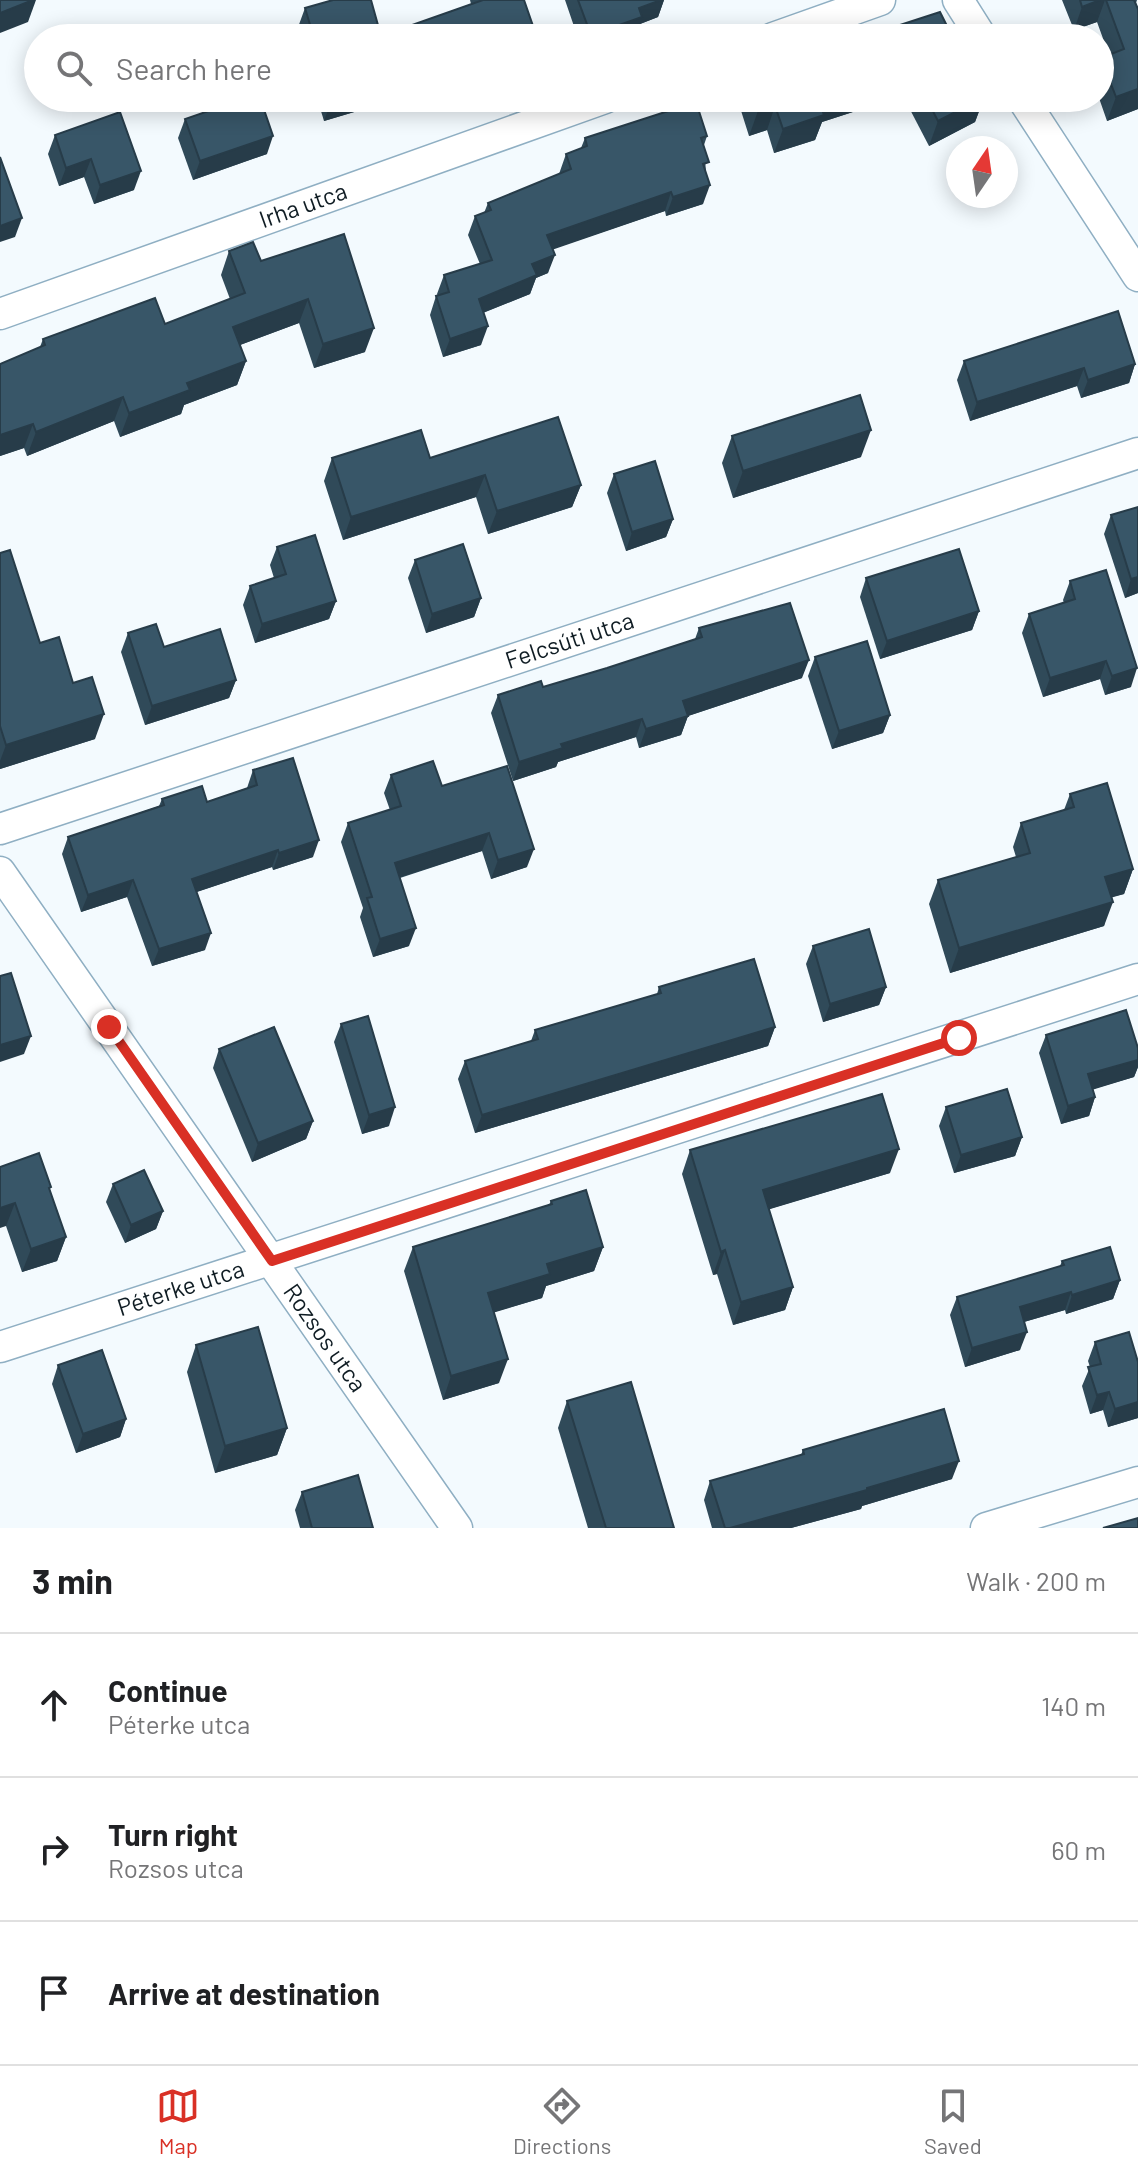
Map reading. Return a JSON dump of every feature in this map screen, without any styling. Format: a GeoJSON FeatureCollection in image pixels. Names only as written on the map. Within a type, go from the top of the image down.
{"type":"FeatureCollection","features":[{"type":"Feature","properties":{"kind":"street"},"geometry":{"type":"LineString","coordinates":[[812,24],[880,0]]}},
{"type":"Feature","properties":{"kind":"street"},"geometry":{"type":"LineString","coordinates":[[958,0],[973,24]]}},
{"type":"Feature","properties":{"kind":"street","name":"Irha utca"},"geometry":{"type":"LineString","coordinates":[[0,314],[566,112]]}},
{"type":"Feature","properties":{"kind":"street"},"geometry":{"type":"LineString","coordinates":[[1031,112],[1138,276]]}},
{"type":"Feature","properties":{"kind":"street","name":"Felcsúti utca"},"geometry":{"type":"LineString","coordinates":[[0,829],[1138,453]]}},
{"type":"Feature","properties":{"kind":"street","name":"Rozsos utca"},"geometry":{"type":"LineString","coordinates":[[0,872],[457,1528]]}},
{"type":"Feature","properties":{"kind":"street","name":"Péterke utca"},"geometry":{"type":"LineString","coordinates":[[0,1347],[1138,979]]}},
{"type":"Feature","properties":{"kind":"street"},"geometry":{"type":"LineString","coordinates":[[986,1528],[1138,1482]]}},
{"type":"Feature","properties":{"kind":"building"},"geometry":{"type":"Polygon","coordinates":[[[0,0],[33,0],[0,13],[0,0]]]}},
{"type":"Feature","properties":{"kind":"building"},"geometry":{"type":"Polygon","coordinates":[[[333,0],[371,0],[378,24],[310,24],[305,8],[333,0]]]}},
{"type":"Feature","properties":{"kind":"building"},"geometry":{"type":"Polygon","coordinates":[[[483,0],[524,0],[532,24],[415,24],[483,0]]]}},
{"type":"Feature","properties":{"kind":"building"},"geometry":{"type":"Polygon","coordinates":[[[578,0],[661,0],[639,8],[642,17],[622,24],[587,24],[578,0]]]}},
{"type":"Feature","properties":{"kind":"building"},"geometry":{"type":"Polygon","coordinates":[[[1080,0],[1100,0],[1082,7],[1080,0]]]}},
{"type":"Feature","properties":{"kind":"building"},"geometry":{"type":"Polygon","coordinates":[[[1106,0],[1134,0],[1138,9],[1138,89],[1116,97],[1114,53],[1124,49],[1106,0]]]}},
{"type":"Feature","properties":{"kind":"building"},"geometry":{"type":"Polygon","coordinates":[[[940,12],[946,24],[903,24],[940,12]]]}},
{"type":"Feature","properties":{"kind":"building"},"geometry":{"type":"Polygon","coordinates":[[[120,112],[141,171],[100,185],[91,159],[66,168],[55,135],[120,112]]]}},
{"type":"Feature","properties":{"kind":"building"},"geometry":{"type":"Polygon","coordinates":[[[205,112],[265,112],[273,136],[200,161],[185,119],[205,112]]]}},
{"type":"Feature","properties":{"kind":"building"},"geometry":{"type":"Polygon","coordinates":[[[665,112],[699,112],[707,136],[701,138],[709,162],[703,164],[710,185],[673,197],[671,192],[547,235],[555,255],[532,264],[537,275],[479,299],[488,326],[450,339],[436,296],[449,292],[444,275],[492,260],[475,216],[491,210],[488,203],[571,169],[566,154],[587,146],[585,138],[665,112]]]}},
{"type":"Feature","properties":{"kind":"building"},"geometry":{"type":"Polygon","coordinates":[[[777,112],[823,112],[824,115],[783,129],[777,112]]]}},
{"type":"Feature","properties":{"kind":"building"},"geometry":{"type":"Polygon","coordinates":[[[933,112],[956,112],[938,121],[933,112]]]}},
{"type":"Feature","properties":{"kind":"building"},"geometry":{"type":"Polygon","coordinates":[[[0,157],[22,218],[0,226],[0,157]]]}},
{"type":"Feature","properties":{"kind":"building"},"geometry":{"type":"Polygon","coordinates":[[[344,234],[374,328],[323,344],[308,299],[233,327],[246,361],[187,383],[190,390],[129,413],[123,397],[36,432],[33,424],[0,435],[0,364],[45,345],[43,339],[155,298],[165,324],[245,293],[229,251],[253,242],[261,261],[344,234]]]}},
{"type":"Feature","properties":{"kind":"building"},"geometry":{"type":"Polygon","coordinates":[[[1118,311],[1135,364],[1088,380],[1084,368],[977,402],[964,361],[1118,311]]]}},
{"type":"Feature","properties":{"kind":"building"},"geometry":{"type":"Polygon","coordinates":[[[860,395],[871,430],[743,471],[732,436],[860,395]]]}},
{"type":"Feature","properties":{"kind":"building"},"geometry":{"type":"Polygon","coordinates":[[[558,417],[581,485],[497,511],[485,475],[351,517],[332,458],[421,430],[430,458],[558,417]]]}},
{"type":"Feature","properties":{"kind":"building"},"geometry":{"type":"Polygon","coordinates":[[[655,461],[673,519],[632,532],[614,474],[655,461]]]}},
{"type":"Feature","properties":{"kind":"building"},"geometry":{"type":"Polygon","coordinates":[[[1138,507],[1138,577],[1131,579],[1111,515],[1138,507]]]}},
{"type":"Feature","properties":{"kind":"building"},"geometry":{"type":"Polygon","coordinates":[[[315,535],[336,601],[262,624],[250,586],[286,574],[277,547],[315,535]]]}},
{"type":"Feature","properties":{"kind":"building"},"geometry":{"type":"Polygon","coordinates":[[[463,544],[481,598],[432,614],[415,560],[463,544]]]}},
{"type":"Feature","properties":{"kind":"building"},"geometry":{"type":"Polygon","coordinates":[[[959,549],[979,611],[887,641],[866,578],[959,549]]]}},
{"type":"Feature","properties":{"kind":"building"},"geometry":{"type":"Polygon","coordinates":[[[10,550],[40,643],[59,637],[73,683],[92,677],[104,714],[6,745],[0,726],[0,553],[10,550]]]}},
{"type":"Feature","properties":{"kind":"building"},"geometry":{"type":"Polygon","coordinates":[[[1106,570],[1137,668],[1112,676],[1106,661],[1050,678],[1029,614],[1075,599],[1070,581],[1106,570]]]}},
{"type":"Feature","properties":{"kind":"building"},"geometry":{"type":"Polygon","coordinates":[[[790,603],[809,660],[683,701],[688,716],[646,729],[642,719],[561,744],[563,748],[519,762],[498,695],[541,681],[543,687],[607,668],[702,637],[699,628],[790,603]]]}},
{"type":"Feature","properties":{"kind":"building"},"geometry":{"type":"Polygon","coordinates":[[[156,624],[164,647],[220,629],[236,680],[152,706],[128,633],[156,624]]]}},
{"type":"Feature","properties":{"kind":"building"},"geometry":{"type":"Polygon","coordinates":[[[867,641],[890,715],[839,731],[815,657],[867,641]]]}},
{"type":"Feature","properties":{"kind":"building"},"geometry":{"type":"Polygon","coordinates":[[[293,758],[319,840],[279,853],[278,850],[192,879],[211,933],[159,949],[133,880],[88,895],[68,837],[164,805],[162,799],[202,786],[207,802],[257,785],[253,770],[293,758]]]}},
{"type":"Feature","properties":{"kind":"building"},"geometry":{"type":"Polygon","coordinates":[[[433,761],[442,786],[507,766],[534,849],[498,860],[489,833],[395,863],[416,928],[380,939],[367,898],[372,897],[348,823],[401,806],[391,775],[433,761]]]}},
{"type":"Feature","properties":{"kind":"building"},"geometry":{"type":"Polygon","coordinates":[[[1107,783],[1133,869],[1105,877],[1113,902],[959,948],[938,880],[1030,853],[1021,823],[1074,807],[1070,794],[1107,783]]]}},
{"type":"Feature","properties":{"kind":"building"},"geometry":{"type":"Polygon","coordinates":[[[869,929],[886,987],[830,1004],[813,946],[869,929]]]}},
{"type":"Feature","properties":{"kind":"building"},"geometry":{"type":"Polygon","coordinates":[[[754,959],[775,1027],[482,1115],[465,1061],[538,1039],[535,1030],[661,993],[659,987],[754,959]]]}},
{"type":"Feature","properties":{"kind":"building"},"geometry":{"type":"Polygon","coordinates":[[[11,973],[31,1036],[0,1045],[0,976],[11,973]]]}},
{"type":"Feature","properties":{"kind":"building"},"geometry":{"type":"Polygon","coordinates":[[[1126,1010],[1138,1048],[1138,1060],[1088,1074],[1095,1097],[1068,1106],[1046,1035],[1126,1010]]]}},
{"type":"Feature","properties":{"kind":"building"},"geometry":{"type":"Polygon","coordinates":[[[368,1016],[395,1107],[369,1115],[341,1024],[368,1016]]]}},
{"type":"Feature","properties":{"kind":"building"},"geometry":{"type":"Polygon","coordinates":[[[274,1027],[313,1121],[258,1143],[219,1049],[274,1027]]]}},
{"type":"Feature","properties":{"kind":"building"},"geometry":{"type":"Polygon","coordinates":[[[1007,1089],[1022,1137],[961,1155],[946,1107],[1007,1089]]]}},
{"type":"Feature","properties":{"kind":"building"},"geometry":{"type":"Polygon","coordinates":[[[882,1094],[899,1149],[763,1190],[793,1287],[741,1302],[725,1250],[721,1252],[690,1150],[882,1094]]]}},
{"type":"Feature","properties":{"kind":"building"},"geometry":{"type":"Polygon","coordinates":[[[39,1153],[66,1237],[31,1249],[15,1203],[0,1208],[0,1167],[39,1153]]]}},
{"type":"Feature","properties":{"kind":"building"},"geometry":{"type":"Polygon","coordinates":[[[144,1170],[163,1211],[131,1225],[113,1184],[144,1170]]]}},
{"type":"Feature","properties":{"kind":"building"},"geometry":{"type":"Polygon","coordinates":[[[586,1190],[603,1247],[547,1264],[550,1274],[488,1293],[508,1359],[451,1376],[413,1247],[552,1204],[551,1201],[586,1190]]]}},
{"type":"Feature","properties":{"kind":"building"},"geometry":{"type":"Polygon","coordinates":[[[1110,1247],[1120,1280],[1020,1307],[1027,1332],[972,1348],[957,1297],[1064,1265],[1062,1261],[1110,1247]]]}},
{"type":"Feature","properties":{"kind":"building"},"geometry":{"type":"Polygon","coordinates":[[[258,1327],[287,1428],[225,1446],[196,1345],[258,1327]]]}},
{"type":"Feature","properties":{"kind":"building"},"geometry":{"type":"Polygon","coordinates":[[[1129,1332],[1138,1362],[1138,1402],[1115,1409],[1109,1392],[1097,1395],[1088,1367],[1101,1364],[1095,1342],[1129,1332]]]}},
{"type":"Feature","properties":{"kind":"building"},"geometry":{"type":"Polygon","coordinates":[[[102,1350],[126,1419],[83,1434],[58,1365],[102,1350]]]}},
{"type":"Feature","properties":{"kind":"building"},"geometry":{"type":"Polygon","coordinates":[[[631,1382],[674,1528],[606,1528],[567,1401],[631,1382]]]}},
{"type":"Feature","properties":{"kind":"building"},"geometry":{"type":"Polygon","coordinates":[[[944,1409],[959,1461],[867,1490],[725,1528],[710,1481],[944,1409]]]}},
{"type":"Feature","properties":{"kind":"building"},"geometry":{"type":"Polygon","coordinates":[[[358,1475],[373,1528],[312,1528],[302,1492],[358,1475]]]}},
{"type":"Feature","properties":{"kind":"building"},"geometry":{"type":"Polygon","coordinates":[[[1138,1518],[1138,1528],[1103,1528],[1138,1518]]]}},
{"type":"Feature","properties":{"kind":"route"},"geometry":{"type":"LineString","coordinates":[[109,1027],[272,1261],[959,1038]]}}]}
